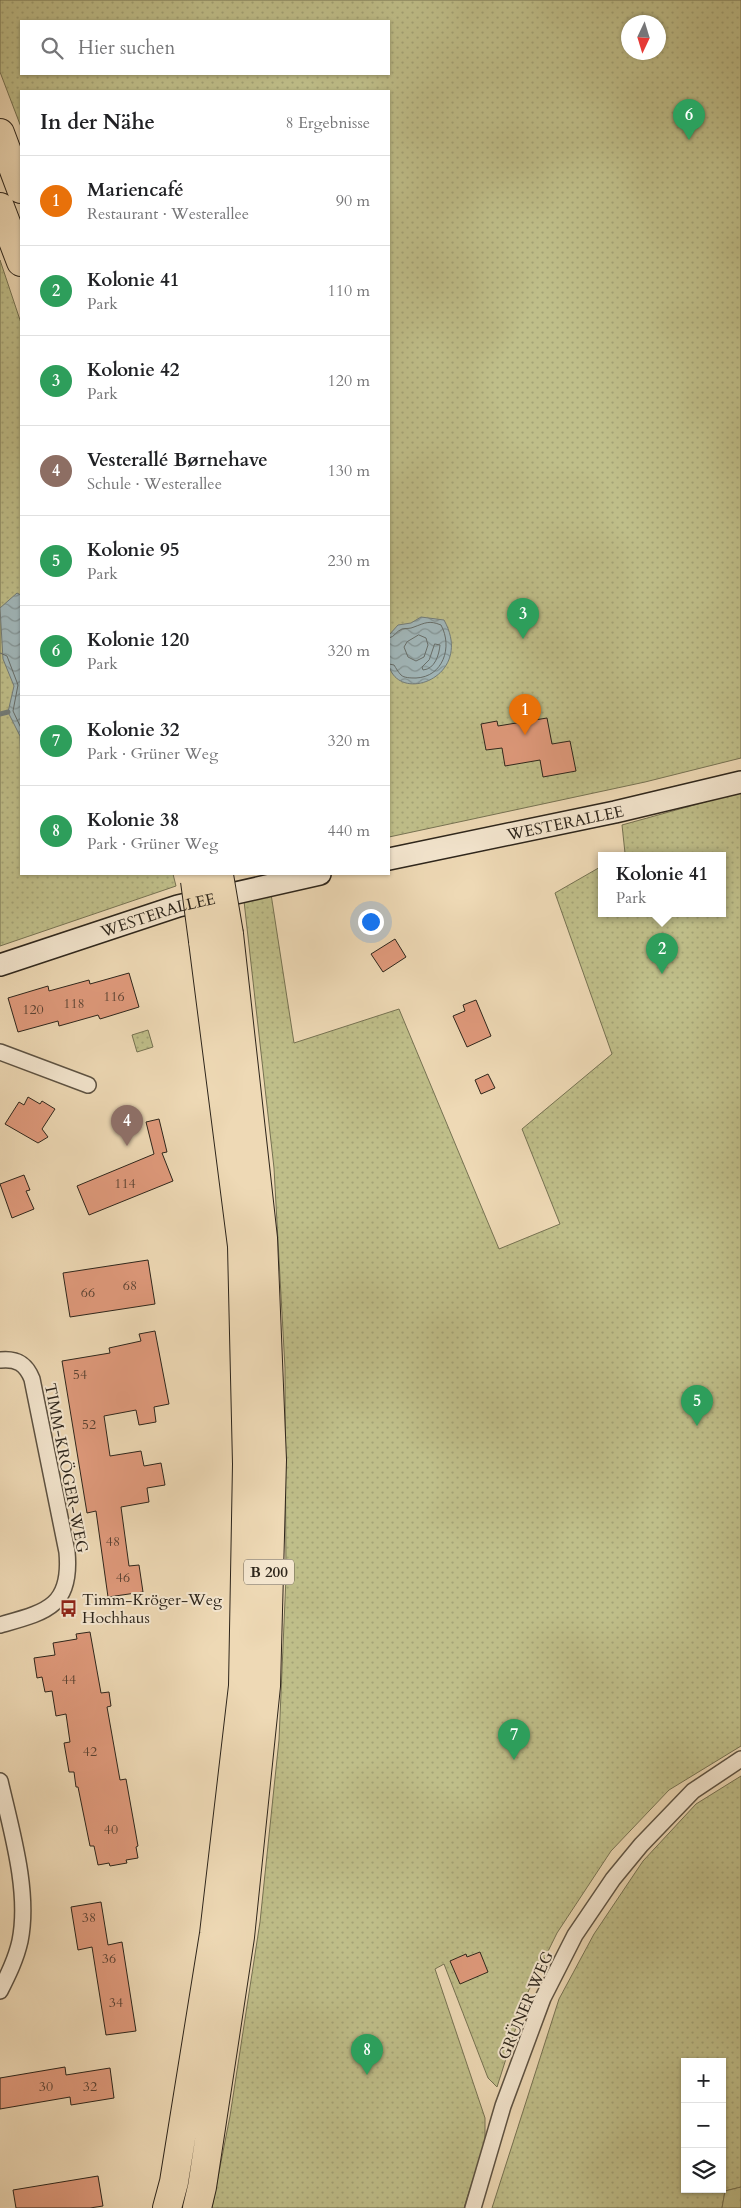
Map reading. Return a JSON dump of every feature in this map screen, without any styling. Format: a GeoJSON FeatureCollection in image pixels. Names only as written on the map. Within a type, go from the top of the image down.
{"type":"FeatureCollection","features":[{"type":"Feature","properties":{"kind":"highway"},"geometry":{"type":"LineString","coordinates":[[0,133],[20,186]]}},
{"type":"Feature","properties":{"kind":"highway"},"geometry":{"type":"LineString","coordinates":[[0,207],[20,259]]}},
{"type":"Feature","properties":{"kind":"highway","name":"B 200"},"geometry":{"type":"LineString","coordinates":[[197,2208],[202,2187],[240,1938],[267,1666],[272,1460],[263,1238],[207,876]]}},
{"type":"Feature","properties":{"kind":"highway","name":"B 200"},"geometry":{"type":"LineString","coordinates":[[167,2208],[174,2182],[214,1934],[243,1686],[247,1464],[242,1246],[216,937]]}},
{"type":"Feature","properties":{"kind":"street","name":"WESTERALLEE"},"geometry":{"type":"LineString","coordinates":[[390,859],[615,812],[741,782]]}},
{"type":"Feature","properties":{"kind":"street","name":"WESTERALLEE"},"geometry":{"type":"LineString","coordinates":[[0,965],[178,906],[316,875]]}},
{"type":"Feature","properties":{"kind":"street"},"geometry":{"type":"LineString","coordinates":[[0,1052],[88,1084]]}},
{"type":"Feature","properties":{"kind":"street","name":"TIMM-KRÖGER-WEG"},"geometry":{"type":"LineString","coordinates":[[0,1360],[7,1359],[20,1362],[27,1367],[32,1379],[66,1552],[68,1571],[65,1588],[54,1603],[35,1615],[0,1625]]}},
{"type":"Feature","properties":{"kind":"street","name":"GRÜNER WEG"},"geometry":{"type":"LineString","coordinates":[[473,2208],[503,2106],[543,1998],[575,1935],[613,1879],[641,1846],[693,1791],[741,1759]]}},
{"type":"Feature","properties":{"kind":"street"},"geometry":{"type":"LineString","coordinates":[[0,1781],[13,1835],[22,1894],[20,1940],[12,1966],[0,1991]]}},
{"type":"Feature","properties":{"kind":"green space"},"geometry":{"type":"Polygon","coordinates":[[[0,0],[741,0],[741,758],[645,782],[390,837],[390,90],[20,90],[20,124],[0,72],[0,0]]]}},
{"type":"Feature","properties":{"kind":"green space"},"geometry":{"type":"Polygon","coordinates":[[[0,260],[20,320],[20,875],[173,875],[176,886],[0,946],[0,260]]]}},
{"type":"Feature","properties":{"kind":"green space"},"geometry":{"type":"Polygon","coordinates":[[[741,792],[741,1746],[669,1790],[611,1851],[557,1933],[526,1996],[497,2087],[488,2078],[444,1964],[435,1969],[485,2118],[485,2141],[464,2208],[212,2208],[230,2116],[260,1922],[279,1740],[286,1577],[285,1368],[274,1168],[244,901],[271,894],[294,1043],[399,1009],[499,1249],[560,1224],[522,1129],[612,1054],[555,893],[598,868],[598,917],[726,917],[726,852],[625,852],[622,825],[741,792]]]}},
{"type":"Feature","properties":{"kind":"green space"},"geometry":{"type":"Polygon","coordinates":[[[148,1030],[153,1047],[137,1052],[132,1035],[148,1030]]]}},
{"type":"Feature","properties":{"kind":"green space"},"geometry":{"type":"Polygon","coordinates":[[[741,1776],[741,2187],[726,2191],[726,2058],[681,2058],[681,2193],[725,2193],[722,2208],[492,2208],[559,1999],[594,1934],[643,1861],[696,1804],[741,1776]]]}},
{"type":"Feature","properties":{"kind":"green space"},"geometry":{"type":"Polygon","coordinates":[[[741,2187],[741,2208],[722,2208],[726,2191],[741,2187]]]}},
{"type":"Feature","properties":{"kind":"water"},"geometry":{"type":"Polygon","coordinates":[[[17,593],[20,594],[20,736],[8,712],[14,686],[3,659],[0,608],[17,593]]]}},
{"type":"Feature","properties":{"kind":"water"},"geometry":{"type":"Polygon","coordinates":[[[421,617],[444,620],[451,640],[450,656],[443,669],[432,679],[419,683],[407,683],[396,678],[390,668],[390,634],[398,625],[411,623],[421,617]]]}},
{"type":"Feature","properties":{"kind":"building"},"geometry":{"type":"Polygon","coordinates":[[[547,718],[552,744],[570,741],[576,771],[543,777],[540,760],[505,766],[502,748],[486,750],[481,724],[497,721],[498,726],[547,718]]]}},
{"type":"Feature","properties":{"kind":"building"},"geometry":{"type":"Polygon","coordinates":[[[395,939],[406,957],[383,972],[371,954],[395,939]]]}},
{"type":"Feature","properties":{"kind":"building"},"geometry":{"type":"Polygon","coordinates":[[[129,973],[139,1007],[100,1019],[98,1015],[59,1026],[58,1021],[18,1032],[8,998],[48,986],[49,991],[89,980],[90,984],[129,973]]]}},
{"type":"Feature","properties":{"kind":"building"},"geometry":{"type":"Polygon","coordinates":[[[476,1000],[491,1036],[467,1047],[453,1016],[465,1011],[463,1005],[476,1000]]]}},
{"type":"Feature","properties":{"kind":"building"},"geometry":{"type":"Polygon","coordinates":[[[488,1074],[495,1088],[481,1094],[475,1080],[488,1074]]]}},
{"type":"Feature","properties":{"kind":"building"},"geometry":{"type":"Polygon","coordinates":[[[28,1097],[40,1104],[42,1101],[55,1109],[42,1129],[48,1137],[38,1143],[5,1124],[19,1102],[24,1105],[28,1097]]]}},
{"type":"Feature","properties":{"kind":"building"},"geometry":{"type":"Polygon","coordinates":[[[159,1119],[167,1152],[162,1153],[173,1181],[89,1215],[77,1186],[154,1154],[146,1122],[159,1119]]]}},
{"type":"Feature","properties":{"kind":"building"},"geometry":{"type":"Polygon","coordinates":[[[24,1175],[30,1190],[26,1191],[34,1209],[12,1218],[0,1184],[24,1175]]]}},
{"type":"Feature","properties":{"kind":"building"},"geometry":{"type":"Polygon","coordinates":[[[148,1260],[155,1304],[70,1317],[63,1273],[148,1260]]]}},
{"type":"Feature","properties":{"kind":"building"},"geometry":{"type":"Polygon","coordinates":[[[155,1331],[169,1404],[154,1407],[156,1422],[139,1425],[136,1410],[104,1416],[110,1456],[141,1451],[144,1466],[161,1463],[165,1485],[147,1488],[149,1502],[121,1507],[129,1566],[139,1565],[143,1592],[108,1597],[96,1511],[87,1513],[62,1361],[110,1353],[109,1348],[141,1341],[139,1334],[155,1331]]]}},
{"type":"Feature","properties":{"kind":"building"},"geometry":{"type":"Polygon","coordinates":[[[90,1632],[101,1693],[109,1692],[111,1706],[107,1707],[120,1780],[126,1779],[138,1846],[136,1847],[138,1858],[126,1860],[127,1863],[110,1866],[109,1863],[98,1865],[94,1846],[90,1846],[74,1772],[69,1772],[64,1743],[70,1742],[66,1714],[56,1716],[52,1691],[45,1692],[42,1677],[37,1678],[34,1658],[55,1655],[53,1643],[77,1639],[76,1634],[90,1632]]]}},
{"type":"Feature","properties":{"kind":"building"},"geometry":{"type":"Polygon","coordinates":[[[101,1902],[108,1945],[122,1942],[136,2031],[106,2035],[92,1947],[78,1950],[71,1907],[101,1902]]]}},
{"type":"Feature","properties":{"kind":"building"},"geometry":{"type":"Polygon","coordinates":[[[480,1952],[488,1972],[460,1984],[450,1961],[466,1954],[467,1957],[480,1952]]]}},
{"type":"Feature","properties":{"kind":"building"},"geometry":{"type":"Polygon","coordinates":[[[65,2067],[66,2075],[110,2068],[114,2098],[71,2105],[70,2097],[0,2109],[0,2078],[65,2067]]]}},
{"type":"Feature","properties":{"kind":"building"},"geometry":{"type":"Polygon","coordinates":[[[98,2176],[103,2206],[90,2208],[16,2208],[13,2190],[98,2176]]]}},
{"type":"Feature","properties":{"kind":"waterway"},"geometry":{"type":"LineString","coordinates":[[0,714],[8,712]]}},
{"type":"Feature","properties":{"kind":"place","name":"Kolonie 120"},"geometry":{"type":"Point","coordinates":[689,140]}},
{"type":"Feature","properties":{"kind":"place","name":"Kolonie 42"},"geometry":{"type":"Point","coordinates":[523,639]}},
{"type":"Feature","properties":{"kind":"place","name":"Mariencafé"},"geometry":{"type":"Point","coordinates":[525,735]}},
{"type":"Feature","properties":{"kind":"place","name":"Kolonie 41"},"geometry":{"type":"Point","coordinates":[662,974]}},
{"type":"Feature","properties":{"kind":"place","name":"Vesterallé Børnehave"},"geometry":{"type":"Point","coordinates":[127,1146]}},
{"type":"Feature","properties":{"kind":"place","name":"Kolonie 95"},"geometry":{"type":"Point","coordinates":[697,1426]}},
{"type":"Feature","properties":{"kind":"place","name":"Timm-Kröger-Weg Hochhaus"},"geometry":{"type":"Point","coordinates":[68,1608]}},
{"type":"Feature","properties":{"kind":"place","name":"Kolonie 32"},"geometry":{"type":"Point","coordinates":[514,1760]}},
{"type":"Feature","properties":{"kind":"place","name":"Kolonie 38"},"geometry":{"type":"Point","coordinates":[367,2075]}}]}
